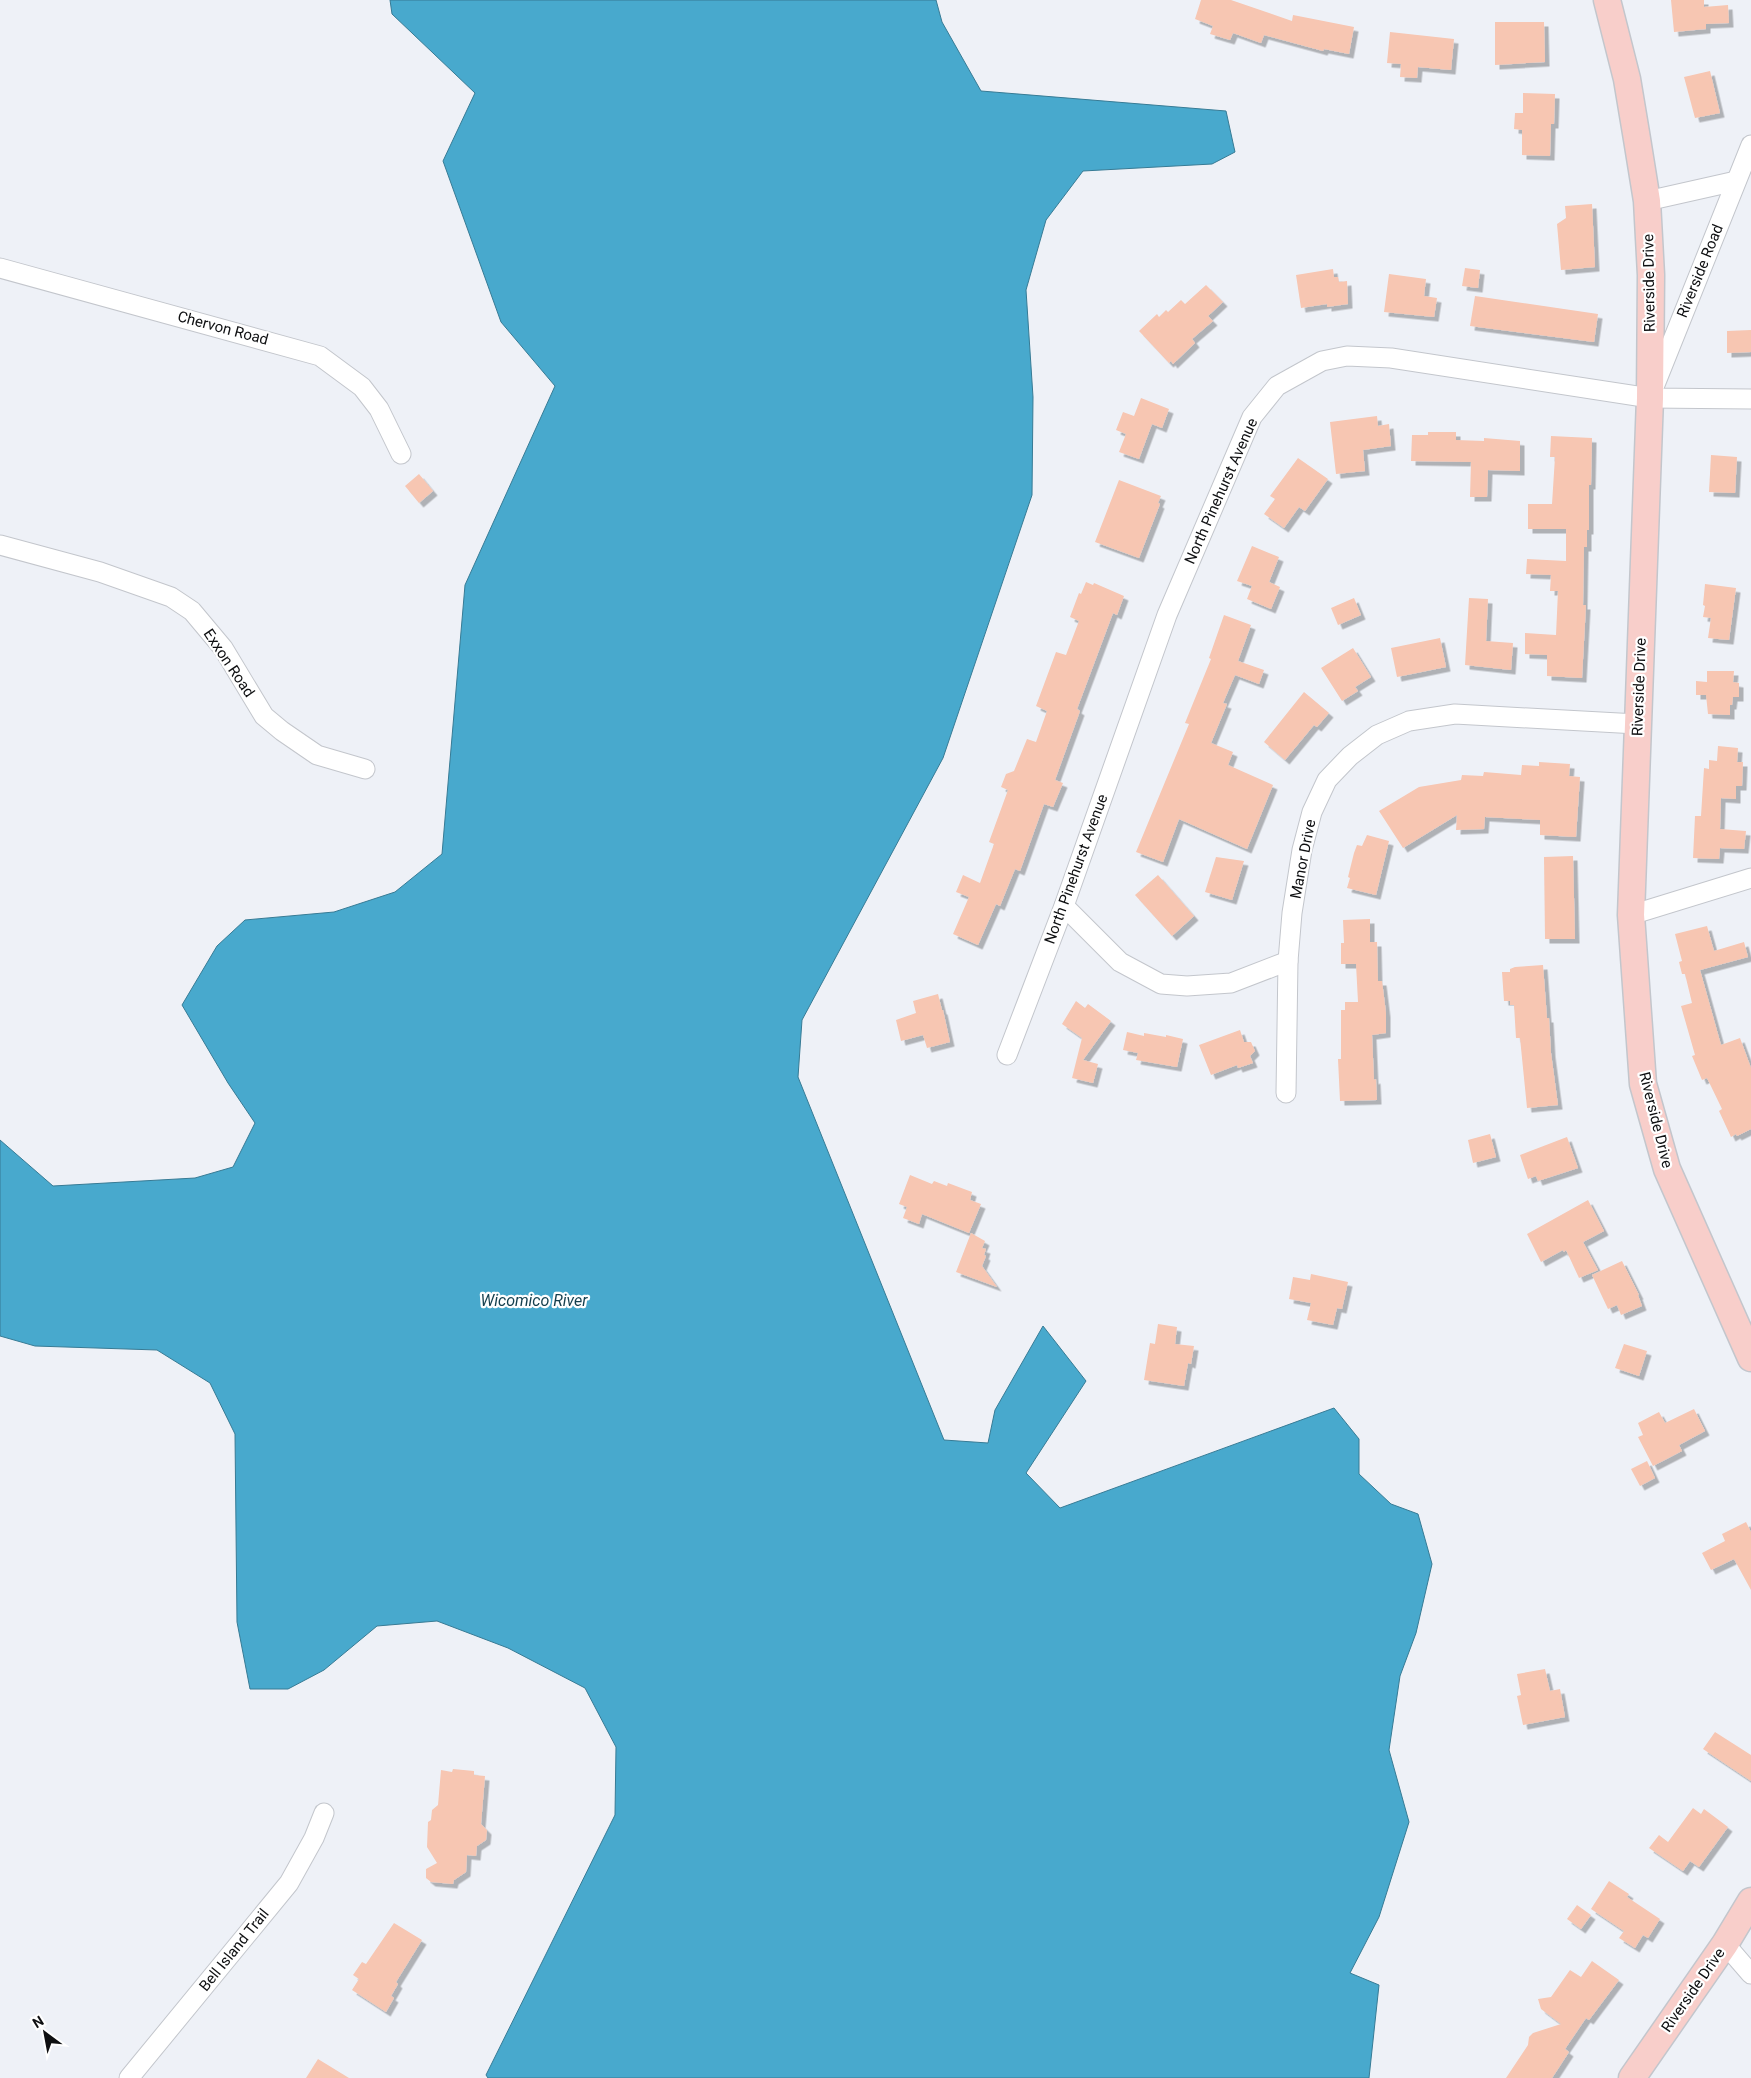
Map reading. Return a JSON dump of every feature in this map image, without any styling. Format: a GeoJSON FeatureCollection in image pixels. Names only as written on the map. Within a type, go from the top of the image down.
{"type":"FeatureCollection","features":[{"type":"Feature","properties":{"kind":"street","name":"Riverside Drive"},"geometry":{"type":"LineString","coordinates":[[1607,0],[1628,79],[1647,201],[1651,275],[1650,398],[1631,915],[1644,1084],[1667,1169],[1744,1328],[1751,1358]]}},
{"type":"Feature","properties":{"kind":"street","name":"Riverside Road"},"geometry":{"type":"LineString","coordinates":[[1650,398],[1751,146]]}},
{"type":"Feature","properties":{"kind":"street"},"geometry":{"type":"LineString","coordinates":[[1647,201],[1736,181]]}},
{"type":"Feature","properties":{"kind":"street","name":"Chervon Road"},"geometry":{"type":"LineString","coordinates":[[0,268],[320,356],[362,387],[379,409],[400,454]]}},
{"type":"Feature","properties":{"kind":"street","name":"North Pinehurst Avenue"},"geometry":{"type":"LineString","coordinates":[[1007,1055],[1064,906],[1167,616],[1252,417],[1277,386],[1322,361],[1347,356],[1391,358],[1650,398],[1751,398]]}},
{"type":"Feature","properties":{"kind":"street","name":"Exxon Road"},"geometry":{"type":"LineString","coordinates":[[0,545],[100,572],[172,597],[192,611],[223,648],[264,716],[317,755],[365,769]]}},
{"type":"Feature","properties":{"kind":"street","name":"Manor Drive"},"geometry":{"type":"LineString","coordinates":[[1286,1093],[1288,961],[1302,850],[1312,812],[1327,780],[1350,756],[1377,735],[1409,721],[1456,714],[1637,724]]}},
{"type":"Feature","properties":{"kind":"street"},"geometry":{"type":"LineString","coordinates":[[1631,915],[1751,878]]}},
{"type":"Feature","properties":{"kind":"street"},"geometry":{"type":"LineString","coordinates":[[1064,906],[1120,962],[1162,984],[1187,986],[1231,983],[1288,961]]}},
{"type":"Feature","properties":{"kind":"street","name":"Bell Island Trail"},"geometry":{"type":"LineString","coordinates":[[129,2078],[289,1883],[314,1838],[324,1813]]}},
{"type":"Feature","properties":{"kind":"street","name":"Riverside Drive"},"geometry":{"type":"LineString","coordinates":[[1632,2078],[1725,1944],[1751,1901]]}},
{"type":"Feature","properties":{"kind":"street"},"geometry":{"type":"LineString","coordinates":[[1725,1944],[1751,1974]]}},
{"type":"Feature","properties":{"kind":"water","name":"Wicomico River"},"geometry":{"type":"Polygon","coordinates":[[[390,0],[936,0],[942,22],[981,91],[1226,111],[1235,152],[1212,164],[1083,171],[1046,220],[1026,290],[1033,397],[1032,495],[943,758],[802,1020],[798,1077],[944,1440],[988,1443],[995,1410],[1043,1326],[1086,1381],[1026,1473],[1060,1508],[1334,1408],[1359,1439],[1359,1474],[1391,1504],[1418,1514],[1432,1564],[1416,1633],[1400,1676],[1389,1750],[1409,1822],[1379,1917],[1350,1973],[1379,1985],[1369,2078],[488,2078],[486,2075],[615,1815],[616,1747],[585,1688],[508,1648],[437,1621],[377,1626],[324,1670],[288,1689],[250,1689],[237,1622],[235,1434],[210,1383],[157,1350],[35,1346],[0,1336],[0,1140],[53,1186],[195,1178],[233,1167],[255,1123],[228,1083],[182,1005],[217,946],[245,920],[334,912],[395,892],[442,854],[465,585],[555,386],[501,322],[443,161],[475,93],[392,14],[390,0]]]}},
{"type":"Feature","properties":{"kind":"building"},"geometry":{"type":"Polygon","coordinates":[[[1201,0],[1231,0],[1292,21],[1293,15],[1354,27],[1349,54],[1324,49],[1323,51],[1264,35],[1261,43],[1233,33],[1230,40],[1210,34],[1213,26],[1195,19],[1201,0]]]}},
{"type":"Feature","properties":{"kind":"building"},"geometry":{"type":"Polygon","coordinates":[[[1671,0],[1704,0],[1704,7],[1728,5],[1729,23],[1706,24],[1706,29],[1674,32],[1671,0]]]}},
{"type":"Feature","properties":{"kind":"building"},"geometry":{"type":"Polygon","coordinates":[[[1495,22],[1544,22],[1545,62],[1495,65],[1495,22]]]}},
{"type":"Feature","properties":{"kind":"building"},"geometry":{"type":"Polygon","coordinates":[[[1390,32],[1454,39],[1451,70],[1418,67],[1417,78],[1400,77],[1401,64],[1387,63],[1390,32]]]}},
{"type":"Feature","properties":{"kind":"building"},"geometry":{"type":"Polygon","coordinates":[[[1710,71],[1720,113],[1695,118],[1684,77],[1710,71]]]}},
{"type":"Feature","properties":{"kind":"building"},"geometry":{"type":"Polygon","coordinates":[[[1523,93],[1555,94],[1554,124],[1551,124],[1550,156],[1522,155],[1522,130],[1514,129],[1515,113],[1523,113],[1523,93]]]}},
{"type":"Feature","properties":{"kind":"building"},"geometry":{"type":"Polygon","coordinates":[[[1592,204],[1595,267],[1561,270],[1557,224],[1566,218],[1565,206],[1592,204]]]}},
{"type":"Feature","properties":{"kind":"building"},"geometry":{"type":"Polygon","coordinates":[[[1465,268],[1480,270],[1478,288],[1462,286],[1465,268]]]}},
{"type":"Feature","properties":{"kind":"building"},"geometry":{"type":"Polygon","coordinates":[[[1333,269],[1334,277],[1338,277],[1339,282],[1347,281],[1348,304],[1327,307],[1327,304],[1301,308],[1296,275],[1333,269]]]}},
{"type":"Feature","properties":{"kind":"building"},"geometry":{"type":"Polygon","coordinates":[[[1389,274],[1426,279],[1424,296],[1437,298],[1434,317],[1384,312],[1389,274]]]}},
{"type":"Feature","properties":{"kind":"building"},"geometry":{"type":"Polygon","coordinates":[[[1206,285],[1223,302],[1208,316],[1213,321],[1192,339],[1195,343],[1173,364],[1171,361],[1169,363],[1139,331],[1157,314],[1159,317],[1166,310],[1168,312],[1181,300],[1185,304],[1206,285]]]}},
{"type":"Feature","properties":{"kind":"building"},"geometry":{"type":"Polygon","coordinates":[[[1475,296],[1598,314],[1594,342],[1470,326],[1475,296]]]}},
{"type":"Feature","properties":{"kind":"building"},"geometry":{"type":"Polygon","coordinates":[[[1751,330],[1751,352],[1727,353],[1727,331],[1751,330]]]}},
{"type":"Feature","properties":{"kind":"building"},"geometry":{"type":"Polygon","coordinates":[[[1141,398],[1169,409],[1162,428],[1152,424],[1139,459],[1119,452],[1126,434],[1116,430],[1123,412],[1134,416],[1141,398]]]}},
{"type":"Feature","properties":{"kind":"building"},"geometry":{"type":"Polygon","coordinates":[[[1377,416],[1378,426],[1389,424],[1391,446],[1363,450],[1365,471],[1336,474],[1330,422],[1377,416]]]}},
{"type":"Feature","properties":{"kind":"building"},"geometry":{"type":"Polygon","coordinates":[[[1428,432],[1456,432],[1456,440],[1484,441],[1484,438],[1520,441],[1520,471],[1488,470],[1487,497],[1470,497],[1471,462],[1411,461],[1412,435],[1428,435],[1428,432]]]}},
{"type":"Feature","properties":{"kind":"building"},"geometry":{"type":"Polygon","coordinates":[[[1551,436],[1592,438],[1589,530],[1587,530],[1587,547],[1584,547],[1583,605],[1586,605],[1582,678],[1547,676],[1547,655],[1525,654],[1525,633],[1556,635],[1558,591],[1550,591],[1551,575],[1526,574],[1527,559],[1566,561],[1566,529],[1528,529],[1528,504],[1552,504],[1555,457],[1550,457],[1551,436]]]}},
{"type":"Feature","properties":{"kind":"building"},"geometry":{"type":"Polygon","coordinates":[[[1711,455],[1737,457],[1735,493],[1709,492],[1711,455]]]}},
{"type":"Feature","properties":{"kind":"building"},"geometry":{"type":"Polygon","coordinates":[[[1298,458],[1328,479],[1305,511],[1299,507],[1284,528],[1264,514],[1275,499],[1270,496],[1298,458]]]}},
{"type":"Feature","properties":{"kind":"building"},"geometry":{"type":"Polygon","coordinates":[[[419,474],[433,491],[419,503],[405,486],[419,474]]]}},
{"type":"Feature","properties":{"kind":"building"},"geometry":{"type":"Polygon","coordinates":[[[1119,480],[1161,496],[1158,503],[1160,504],[1139,558],[1095,542],[1119,480]]]}},
{"type":"Feature","properties":{"kind":"building"},"geometry":{"type":"Polygon","coordinates":[[[1252,546],[1279,557],[1269,582],[1280,587],[1271,609],[1247,599],[1252,586],[1237,581],[1252,546]]]}},
{"type":"Feature","properties":{"kind":"building"},"geometry":{"type":"Polygon","coordinates":[[[1086,582],[1093,585],[1094,583],[1124,596],[1117,615],[1113,613],[1077,709],[1080,711],[1055,780],[1063,783],[1053,807],[1044,804],[1020,871],[1015,869],[1000,906],[996,904],[978,945],[953,934],[969,897],[956,892],[963,875],[980,883],[994,844],[989,842],[1008,790],[1001,787],[1006,774],[1014,771],[1027,739],[1036,742],[1047,711],[1036,706],[1056,652],[1066,655],[1079,621],[1070,617],[1079,593],[1081,594],[1086,582]]]}},
{"type":"Feature","properties":{"kind":"building"},"geometry":{"type":"Polygon","coordinates":[[[1705,584],[1736,588],[1729,640],[1708,638],[1711,618],[1703,617],[1705,584]]]}},
{"type":"Feature","properties":{"kind":"building"},"geometry":{"type":"Polygon","coordinates":[[[1354,598],[1361,615],[1338,625],[1331,608],[1354,598]]]}},
{"type":"Feature","properties":{"kind":"building"},"geometry":{"type":"Polygon","coordinates":[[[1469,598],[1488,599],[1486,641],[1513,643],[1511,670],[1465,665],[1469,598]]]}},
{"type":"Feature","properties":{"kind":"building"},"geometry":{"type":"Polygon","coordinates":[[[1224,615],[1251,625],[1238,661],[1264,670],[1259,684],[1235,675],[1223,703],[1227,704],[1211,743],[1233,752],[1228,765],[1273,785],[1247,849],[1179,819],[1163,862],[1136,852],[1189,724],[1185,723],[1211,659],[1209,658],[1224,615]]]}},
{"type":"Feature","properties":{"kind":"building"},"geometry":{"type":"Polygon","coordinates":[[[1440,638],[1446,667],[1397,677],[1391,648],[1440,638]]]}},
{"type":"Feature","properties":{"kind":"building"},"geometry":{"type":"Polygon","coordinates":[[[1353,648],[1371,677],[1355,687],[1358,691],[1342,701],[1321,668],[1353,648]]]}},
{"type":"Feature","properties":{"kind":"building"},"geometry":{"type":"Polygon","coordinates":[[[1707,671],[1734,671],[1733,682],[1739,683],[1739,697],[1733,697],[1732,705],[1730,705],[1730,715],[1708,714],[1706,695],[1696,695],[1696,681],[1707,682],[1707,671]]]}},
{"type":"Feature","properties":{"kind":"building"},"geometry":{"type":"Polygon","coordinates":[[[1304,692],[1329,713],[1317,727],[1314,725],[1285,760],[1264,742],[1304,692]]]}},
{"type":"Feature","properties":{"kind":"building"},"geometry":{"type":"Polygon","coordinates":[[[1718,746],[1738,748],[1737,762],[1743,762],[1742,786],[1736,786],[1736,799],[1721,798],[1720,829],[1746,831],[1744,849],[1720,848],[1719,859],[1693,858],[1695,816],[1701,816],[1704,768],[1709,769],[1709,760],[1717,761],[1718,746]]]}},
{"type":"Feature","properties":{"kind":"building"},"geometry":{"type":"Polygon","coordinates":[[[1539,762],[1570,764],[1569,776],[1580,777],[1576,837],[1540,835],[1540,820],[1485,817],[1484,829],[1456,830],[1457,815],[1403,848],[1379,811],[1419,787],[1461,780],[1462,775],[1483,776],[1484,772],[1521,775],[1522,765],[1539,766],[1539,762]]]}},
{"type":"Feature","properties":{"kind":"building"},"geometry":{"type":"Polygon","coordinates":[[[1367,835],[1389,841],[1376,895],[1347,888],[1350,878],[1348,877],[1357,845],[1362,846],[1367,835]]]}},
{"type":"Feature","properties":{"kind":"building"},"geometry":{"type":"Polygon","coordinates":[[[1573,856],[1575,939],[1545,939],[1544,857],[1573,856]]]}},
{"type":"Feature","properties":{"kind":"building"},"geometry":{"type":"Polygon","coordinates":[[[1216,857],[1244,861],[1232,900],[1205,892],[1216,857]]]}},
{"type":"Feature","properties":{"kind":"building"},"geometry":{"type":"Polygon","coordinates":[[[1158,875],[1194,916],[1172,936],[1135,895],[1158,875]]]}},
{"type":"Feature","properties":{"kind":"building"},"geometry":{"type":"Polygon","coordinates":[[[1370,919],[1370,942],[1377,942],[1378,981],[1382,981],[1386,1013],[1386,1033],[1372,1035],[1377,1100],[1340,1101],[1338,1059],[1341,1059],[1341,1010],[1345,1010],[1345,1002],[1358,1002],[1356,964],[1341,964],[1341,943],[1344,943],[1343,920],[1370,919]]]}},
{"type":"Feature","properties":{"kind":"building"},"geometry":{"type":"Polygon","coordinates":[[[1707,926],[1714,951],[1744,942],[1748,957],[1700,970],[1721,1045],[1740,1038],[1751,1068],[1751,1129],[1731,1137],[1719,1111],[1722,1109],[1707,1078],[1702,1080],[1692,1056],[1695,1055],[1681,1006],[1692,1003],[1685,974],[1682,974],[1679,962],[1682,961],[1675,934],[1707,926]]]}},
{"type":"Feature","properties":{"kind":"building"},"geometry":{"type":"Polygon","coordinates":[[[1543,965],[1547,1018],[1549,1018],[1551,1053],[1558,1105],[1527,1108],[1520,1038],[1516,1038],[1514,1005],[1510,1005],[1510,1001],[1504,1001],[1502,972],[1510,972],[1510,969],[1515,967],[1543,965]]]}},
{"type":"Feature","properties":{"kind":"building"},"geometry":{"type":"Polygon","coordinates":[[[938,994],[950,1042],[927,1048],[923,1035],[901,1041],[896,1020],[916,1013],[913,1001],[938,994]]]}},
{"type":"Feature","properties":{"kind":"building"},"geometry":{"type":"Polygon","coordinates":[[[1076,1001],[1085,1008],[1088,1004],[1111,1021],[1083,1060],[1098,1064],[1093,1083],[1072,1078],[1082,1038],[1062,1024],[1076,1001]]]}},
{"type":"Feature","properties":{"kind":"building"},"geometry":{"type":"Polygon","coordinates":[[[1240,1030],[1244,1042],[1251,1042],[1255,1051],[1250,1056],[1253,1063],[1238,1068],[1237,1065],[1211,1075],[1199,1045],[1240,1030]]]}},
{"type":"Feature","properties":{"kind":"building"},"geometry":{"type":"Polygon","coordinates":[[[1127,1032],[1144,1036],[1144,1033],[1166,1037],[1166,1035],[1183,1039],[1177,1067],[1136,1060],[1138,1053],[1123,1050],[1127,1032]]]}},
{"type":"Feature","properties":{"kind":"building"},"geometry":{"type":"Polygon","coordinates":[[[1490,1134],[1496,1157],[1473,1163],[1468,1140],[1490,1134]]]}},
{"type":"Feature","properties":{"kind":"building"},"geometry":{"type":"Polygon","coordinates":[[[1567,1137],[1578,1168],[1538,1181],[1536,1176],[1528,1179],[1520,1155],[1567,1137]]]}},
{"type":"Feature","properties":{"kind":"building"},"geometry":{"type":"Polygon","coordinates":[[[910,1175],[932,1184],[934,1181],[947,1186],[948,1183],[972,1192],[970,1200],[981,1204],[969,1233],[922,1214],[919,1224],[903,1218],[907,1207],[899,1204],[910,1175]]]}},
{"type":"Feature","properties":{"kind":"building"},"geometry":{"type":"Polygon","coordinates":[[[1588,1200],[1604,1231],[1583,1242],[1598,1270],[1579,1278],[1566,1250],[1541,1262],[1527,1234],[1588,1200]]]}},
{"type":"Feature","properties":{"kind":"building"},"geometry":{"type":"Polygon","coordinates":[[[971,1233],[985,1241],[982,1248],[986,1249],[984,1255],[986,1256],[982,1266],[997,1287],[956,1272],[971,1233]]]}},
{"type":"Feature","properties":{"kind":"building"},"geometry":{"type":"Polygon","coordinates":[[[1622,1261],[1639,1295],[1642,1306],[1621,1315],[1617,1305],[1608,1309],[1592,1275],[1622,1261]]]}},
{"type":"Feature","properties":{"kind":"building"},"geometry":{"type":"Polygon","coordinates":[[[1311,1274],[1348,1282],[1342,1309],[1337,1308],[1333,1325],[1307,1320],[1311,1303],[1289,1299],[1293,1277],[1310,1280],[1311,1274]]]}},
{"type":"Feature","properties":{"kind":"building"},"geometry":{"type":"Polygon","coordinates":[[[1158,1324],[1177,1327],[1175,1344],[1194,1346],[1191,1364],[1188,1363],[1184,1386],[1144,1380],[1150,1343],[1155,1344],[1158,1324]]]}},
{"type":"Feature","properties":{"kind":"building"},"geometry":{"type":"Polygon","coordinates":[[[1624,1344],[1647,1351],[1639,1376],[1615,1368],[1624,1344]]]}},
{"type":"Feature","properties":{"kind":"building"},"geometry":{"type":"Polygon","coordinates":[[[1694,1409],[1705,1431],[1679,1445],[1682,1451],[1653,1466],[1638,1437],[1643,1435],[1638,1423],[1659,1412],[1665,1423],[1694,1409]]]}},
{"type":"Feature","properties":{"kind":"building"},"geometry":{"type":"Polygon","coordinates":[[[1647,1461],[1655,1478],[1640,1486],[1631,1469],[1647,1461]]]}},
{"type":"Feature","properties":{"kind":"building"},"geometry":{"type":"Polygon","coordinates":[[[1746,1522],[1751,1532],[1751,1590],[1734,1559],[1711,1570],[1702,1553],[1725,1541],[1722,1534],[1746,1522]]]}},
{"type":"Feature","properties":{"kind":"building"},"geometry":{"type":"Polygon","coordinates":[[[1545,1669],[1550,1691],[1560,1689],[1565,1717],[1523,1725],[1517,1696],[1521,1695],[1517,1674],[1545,1669]]]}},
{"type":"Feature","properties":{"kind":"building"},"geometry":{"type":"Polygon","coordinates":[[[1715,1732],[1751,1755],[1751,1781],[1703,1749],[1715,1732]]]}},
{"type":"Feature","properties":{"kind":"building"},"geometry":{"type":"Polygon","coordinates":[[[453,1769],[474,1771],[474,1775],[485,1776],[481,1824],[487,1830],[486,1840],[477,1846],[476,1856],[467,1855],[466,1872],[454,1880],[453,1884],[431,1882],[426,1878],[426,1869],[437,1863],[427,1847],[428,1822],[431,1820],[432,1810],[438,1805],[441,1770],[452,1772],[453,1769]]]}},
{"type":"Feature","properties":{"kind":"building"},"geometry":{"type":"Polygon","coordinates":[[[1693,1808],[1701,1814],[1704,1809],[1728,1827],[1699,1867],[1690,1861],[1683,1871],[1649,1848],[1659,1835],[1668,1842],[1693,1808]]]}},
{"type":"Feature","properties":{"kind":"building"},"geometry":{"type":"Polygon","coordinates":[[[1609,1881],[1629,1894],[1627,1897],[1660,1919],[1648,1938],[1643,1935],[1635,1948],[1619,1938],[1624,1931],[1591,1909],[1609,1881]]]}},
{"type":"Feature","properties":{"kind":"building"},"geometry":{"type":"Polygon","coordinates":[[[1577,1905],[1591,1915],[1581,1929],[1567,1919],[1577,1905]]]}},
{"type":"Feature","properties":{"kind":"building"},"geometry":{"type":"Polygon","coordinates":[[[394,1923],[422,1940],[396,1982],[398,1984],[391,1996],[394,1998],[386,2012],[352,1990],[359,1979],[353,1975],[362,1962],[366,1964],[394,1923]]]}},
{"type":"Feature","properties":{"kind":"building"},"geometry":{"type":"Polygon","coordinates":[[[1592,1961],[1619,1980],[1589,2020],[1586,2018],[1565,2049],[1569,2052],[1552,2078],[1506,2078],[1528,2045],[1529,2037],[1533,2033],[1561,2024],[1541,2009],[1538,1999],[1551,1997],[1570,1970],[1581,1977],[1592,1961]]]}},
{"type":"Feature","properties":{"kind":"building"},"geometry":{"type":"Polygon","coordinates":[[[318,2059],[349,2078],[306,2078],[318,2059]]]}}]}
